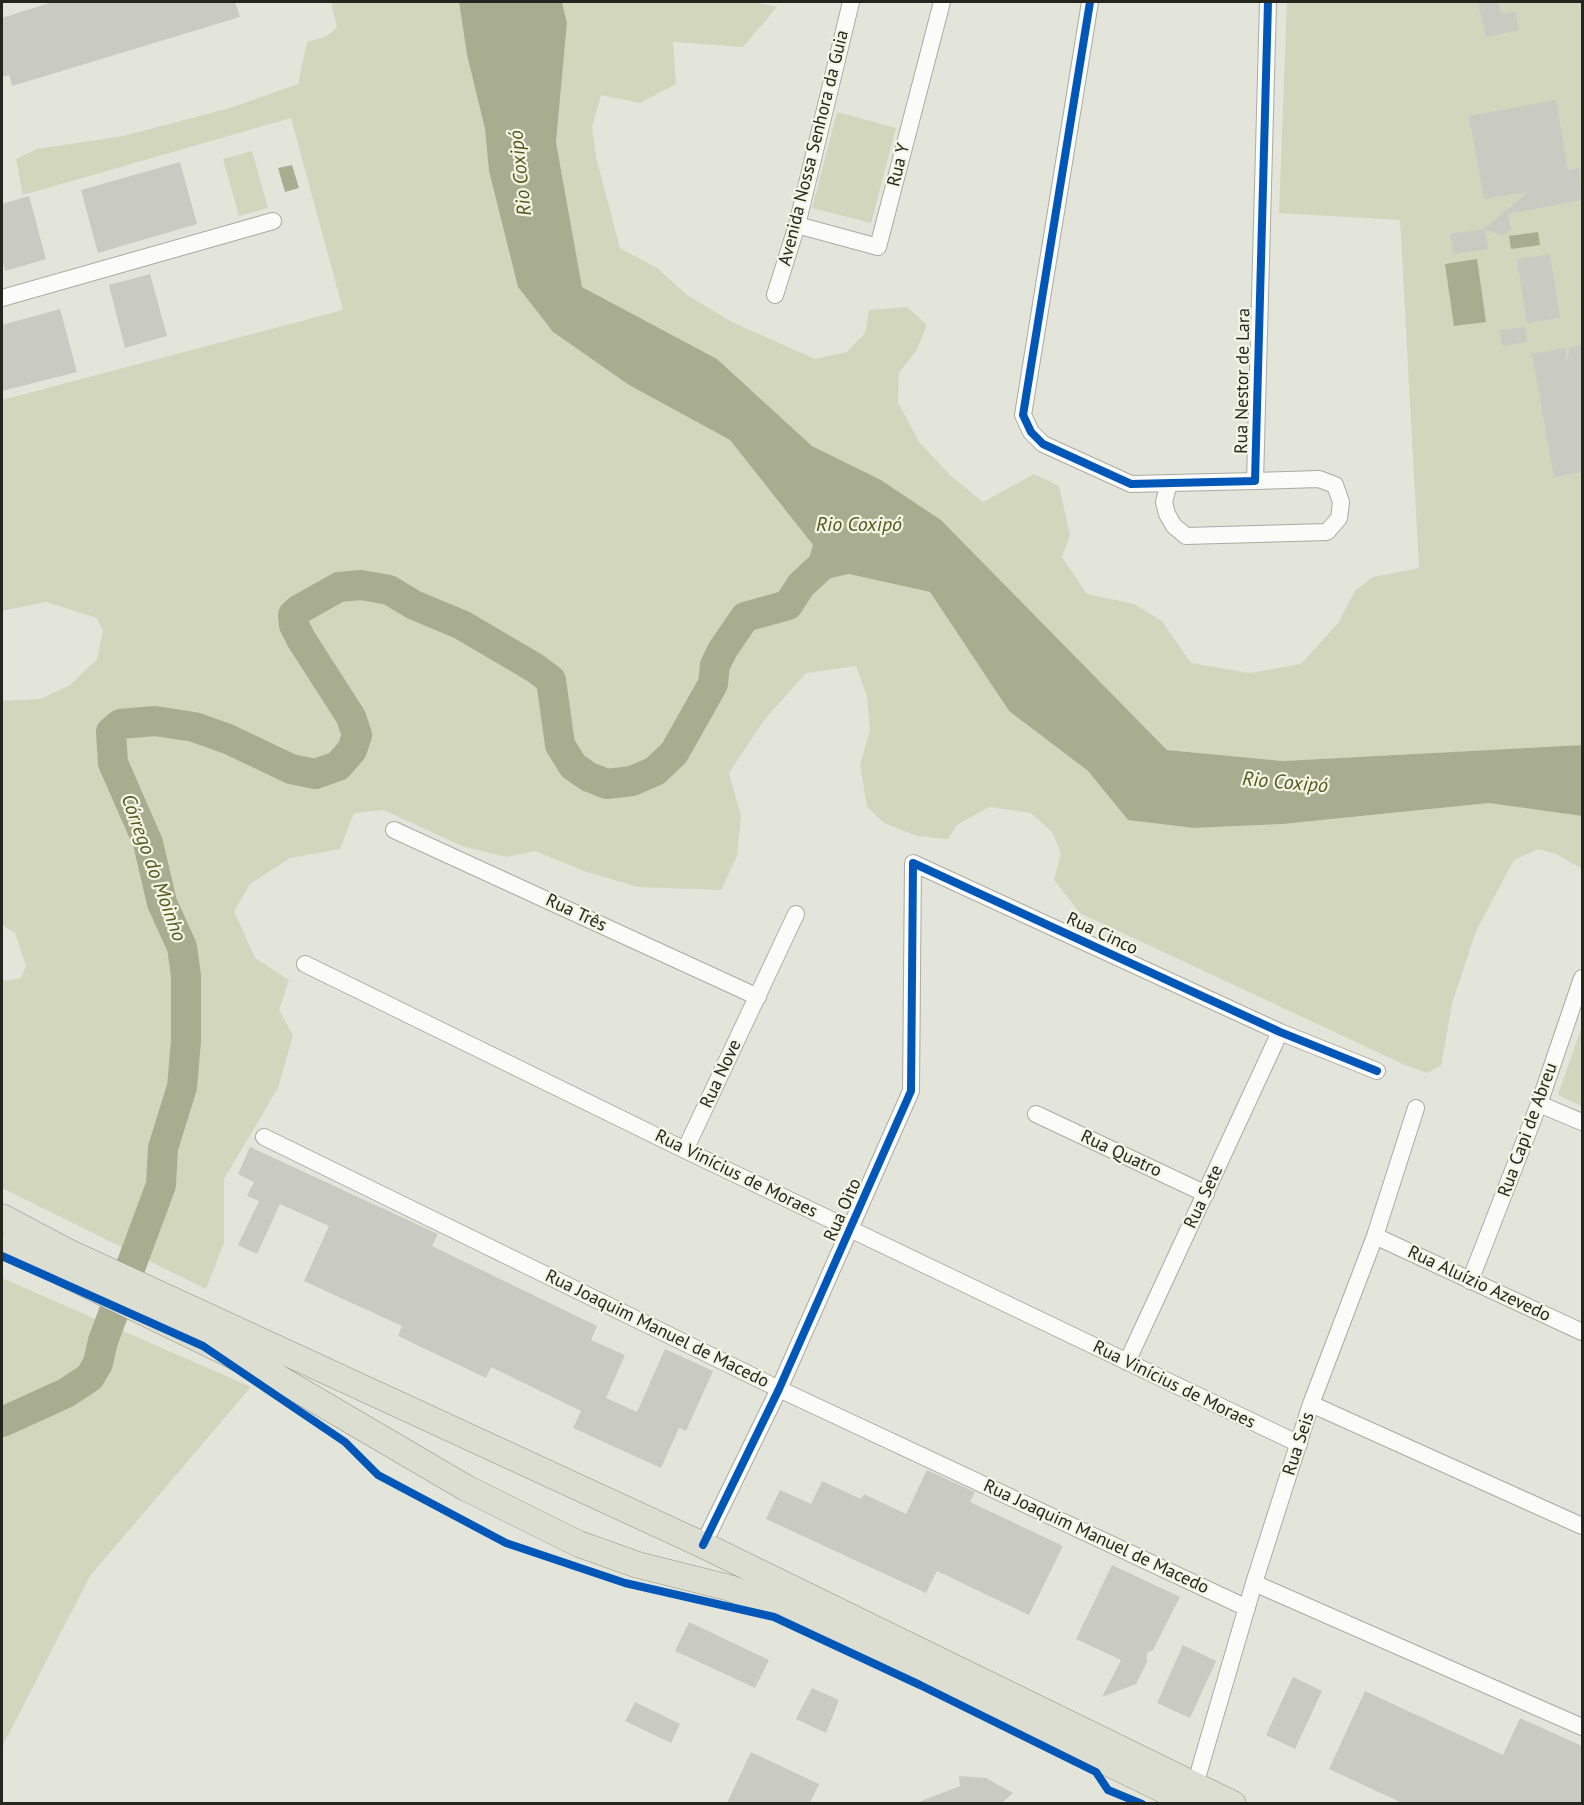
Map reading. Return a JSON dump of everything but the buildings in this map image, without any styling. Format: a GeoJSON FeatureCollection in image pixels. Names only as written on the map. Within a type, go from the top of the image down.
{"type":"FeatureCollection","features":[{"type":"Feature","properties":{"kind":"main road"},"geometry":{"type":"LineString","coordinates":[[2,1217],[61,1260],[199,1327],[703,1545],[1194,1794],[1233,1803]]}},
{"type":"Feature","properties":{"kind":"main road"},"geometry":{"type":"LineString","coordinates":[[2,1246],[61,1260]]}},
{"type":"Feature","properties":{"kind":"main road"},"geometry":{"type":"LineString","coordinates":[[199,1327],[275,1376],[466,1488],[579,1544],[638,1565],[730,1588],[1131,1763]]}},
{"type":"Feature","properties":{"kind":"street","name":"Avenida Nossa Senhora da Guia"},"geometry":{"type":"LineString","coordinates":[[775,295],[797,225],[851,2]]}},
{"type":"Feature","properties":{"kind":"street","name":"Rua Y"},"geometry":{"type":"LineString","coordinates":[[797,225],[878,247],[942,2]]}},
{"type":"Feature","properties":{"kind":"street","name":"Rua Nestor de Lara"},"geometry":{"type":"LineString","coordinates":[[1090,2],[1023,415],[1031,432],[1043,444],[1131,484],[1255,481],[1268,2]]}},
{"type":"Feature","properties":{"kind":"street"},"geometry":{"type":"LineString","coordinates":[[2,298],[273,221]]}},
{"type":"Feature","properties":{"kind":"street"},"geometry":{"type":"LineString","coordinates":[[1169,483],[1164,502],[1167,514],[1174,526],[1186,536],[1327,532],[1339,518],[1341,502],[1335,485],[1319,479],[1255,481]]}},
{"type":"Feature","properties":{"kind":"street","name":"Rua Três"},"geometry":{"type":"LineString","coordinates":[[394,830],[758,997]]}},
{"type":"Feature","properties":{"kind":"street","name":"Rua Cinco"},"geometry":{"type":"LineString","coordinates":[[913,863],[1280,1032],[1377,1071]]}},
{"type":"Feature","properties":{"kind":"street","name":"Rua Oito"},"geometry":{"type":"LineString","coordinates":[[703,1545],[779,1389],[911,1091],[913,863]]}},
{"type":"Feature","properties":{"kind":"street","name":"Rua Nove"},"geometry":{"type":"LineString","coordinates":[[685,1150],[796,914]]}},
{"type":"Feature","properties":{"kind":"street","name":"Rua Vinícius de Moraes"},"geometry":{"type":"LineString","coordinates":[[305,964],[685,1150],[1299,1444]]}},
{"type":"Feature","properties":{"kind":"street","name":"Rua Capi de Abreu"},"geometry":{"type":"LineString","coordinates":[[1470,1281],[1539,1104],[1582,978]]}},
{"type":"Feature","properties":{"kind":"street","name":"Rua Sete"},"geometry":{"type":"LineString","coordinates":[[1126,1362],[1280,1032]]}},
{"type":"Feature","properties":{"kind":"street"},"geometry":{"type":"LineString","coordinates":[[1539,1104],[1582,1122]]}},
{"type":"Feature","properties":{"kind":"street","name":"Rua Seis"},"geometry":{"type":"LineString","coordinates":[[1194,1794],[1254,1583],[1311,1404],[1375,1236],[1416,1108]]}},
{"type":"Feature","properties":{"kind":"street","name":"Rua Quatro"},"geometry":{"type":"LineString","coordinates":[[1036,1114],[1206,1194]]}},
{"type":"Feature","properties":{"kind":"street","name":"Rua Joaquim Manuel de Macedo"},"geometry":{"type":"LineString","coordinates":[[264,1137],[779,1389],[1247,1608]]}},
{"type":"Feature","properties":{"kind":"street","name":"Rua Aluízio Azevedo"},"geometry":{"type":"LineString","coordinates":[[1375,1236],[1582,1332]]}},
{"type":"Feature","properties":{"kind":"street"},"geometry":{"type":"LineString","coordinates":[[1311,1404],[1582,1526]]}},
{"type":"Feature","properties":{"kind":"street"},"geometry":{"type":"LineString","coordinates":[[1254,1583],[1582,1727]]}},
{"type":"Feature","properties":{"kind":"shaded area"},"geometry":{"type":"Polygon","coordinates":[[[331,2],[459,2],[467,55],[485,129],[489,171],[518,287],[553,332],[629,385],[730,440],[813,545],[801,585],[849,574],[930,592],[1009,711],[1088,771],[1128,820],[1193,828],[1283,824],[1489,803],[1582,816],[1582,869],[1556,854],[1538,849],[1514,860],[1476,931],[1452,1004],[1441,1066],[1427,1073],[1405,1065],[1080,913],[1054,880],[1061,853],[1052,832],[1031,813],[989,807],[957,825],[948,839],[917,836],[884,823],[867,807],[860,765],[870,730],[867,697],[856,666],[806,673],[765,719],[729,773],[741,816],[737,856],[721,890],[638,887],[584,871],[535,851],[506,857],[462,846],[384,810],[354,813],[340,849],[290,858],[250,884],[234,911],[255,958],[289,980],[279,1010],[293,1035],[278,1088],[224,1179],[224,1243],[206,1289],[2,1188],[2,979],[6,981],[21,978],[26,966],[15,933],[2,925],[2,701],[40,699],[70,685],[97,659],[103,631],[97,618],[46,602],[2,611],[2,400],[343,310],[291,118],[23,195],[16,159],[37,149],[123,136],[230,108],[298,84],[307,42],[327,36],[337,27],[331,2]]]}},
{"type":"Feature","properties":{"kind":"shaded area"},"geometry":{"type":"Polygon","coordinates":[[[562,2],[754,2],[777,7],[743,47],[673,42],[676,84],[640,103],[601,95],[592,127],[597,161],[620,248],[657,268],[687,295],[732,322],[815,359],[847,352],[865,333],[869,310],[907,307],[927,325],[916,351],[899,373],[898,402],[919,442],[951,476],[983,502],[1034,474],[1059,486],[1070,535],[1062,557],[1087,594],[1134,604],[1162,621],[1191,663],[1250,673],[1301,664],[1338,623],[1355,591],[1373,577],[1419,568],[1400,220],[1279,213],[1287,2],[1582,2],[1582,745],[1283,761],[1167,750],[941,520],[881,480],[812,446],[717,359],[582,287],[556,142],[567,23],[562,2]]]}},
{"type":"Feature","properties":{"kind":"shaded area"},"geometry":{"type":"Polygon","coordinates":[[[837,112],[896,128],[871,223],[812,208],[837,112]]]}},
{"type":"Feature","properties":{"kind":"shaded area"},"geometry":{"type":"Polygon","coordinates":[[[252,151],[268,208],[239,216],[223,159],[252,151]]]}},
{"type":"Feature","properties":{"kind":"shaded area"},"geometry":{"type":"Polygon","coordinates":[[[1582,1026],[1582,1106],[1558,1095],[1582,1026]]]}},
{"type":"Feature","properties":{"kind":"shaded area"},"geometry":{"type":"Polygon","coordinates":[[[2,1278],[251,1387],[90,1576],[2,1747],[2,1278]]]}},
{"type":"Feature","properties":{"kind":"water","name":"Rio Coxipó"},"geometry":{"type":"Polygon","coordinates":[[[459,2],[562,2],[567,23],[556,142],[582,287],[717,359],[812,446],[881,480],[941,520],[1167,750],[1283,761],[1582,745],[1582,816],[1489,803],[1283,824],[1193,828],[1128,820],[1088,771],[1009,711],[930,592],[849,574],[801,585],[813,545],[730,440],[629,385],[553,332],[518,287],[489,171],[485,129],[467,55],[459,2]]]}},
{"type":"Feature","properties":{"kind":"water"},"geometry":{"type":"Polygon","coordinates":[[[292,165],[299,188],[285,192],[278,168],[292,165]]]}},
{"type":"Feature","properties":{"kind":"water"},"geometry":{"type":"Polygon","coordinates":[[[1538,232],[1540,245],[1511,249],[1509,236],[1538,232]]]}},
{"type":"Feature","properties":{"kind":"water"},"geometry":{"type":"Polygon","coordinates":[[[1477,259],[1486,322],[1454,326],[1445,264],[1477,259]]]}},
{"type":"Feature","properties":{"kind":"waterway","name":"Córrego do Moinho"},"geometry":{"type":"LineString","coordinates":[[2,1422],[66,1393],[90,1377],[98,1363],[103,1341],[161,1185],[163,1148],[182,1087],[186,1041],[186,976],[182,947],[162,903],[148,843],[113,763],[111,732],[120,724],[155,721],[194,727],[228,739],[291,769],[315,774],[338,766],[352,750],[357,735],[351,717],[301,639],[294,625],[293,615],[339,587],[361,585],[389,590],[414,605],[462,625],[535,668],[551,680],[560,745],[573,766],[589,777],[607,784],[632,781],[655,771],[674,753],[713,684],[715,665],[723,649],[745,617],[788,605],[801,585],[830,558]]}},
{"type":"Feature","properties":{"kind":"cycle path"},"geometry":{"type":"LineString","coordinates":[[1090,2],[1023,415],[1031,432],[1043,444],[1131,484],[1255,481],[1268,2]]}},
{"type":"Feature","properties":{"kind":"cycle path"},"geometry":{"type":"LineString","coordinates":[[703,1545],[779,1389],[911,1091],[913,863],[1280,1032],[1377,1071]]}},
{"type":"Feature","properties":{"kind":"cycle path"},"geometry":{"type":"LineString","coordinates":[[2,1256],[203,1346],[345,1442],[378,1475],[506,1543],[625,1583],[774,1617],[920,1685],[1096,1772],[1108,1790],[1142,1804]]}}]}
